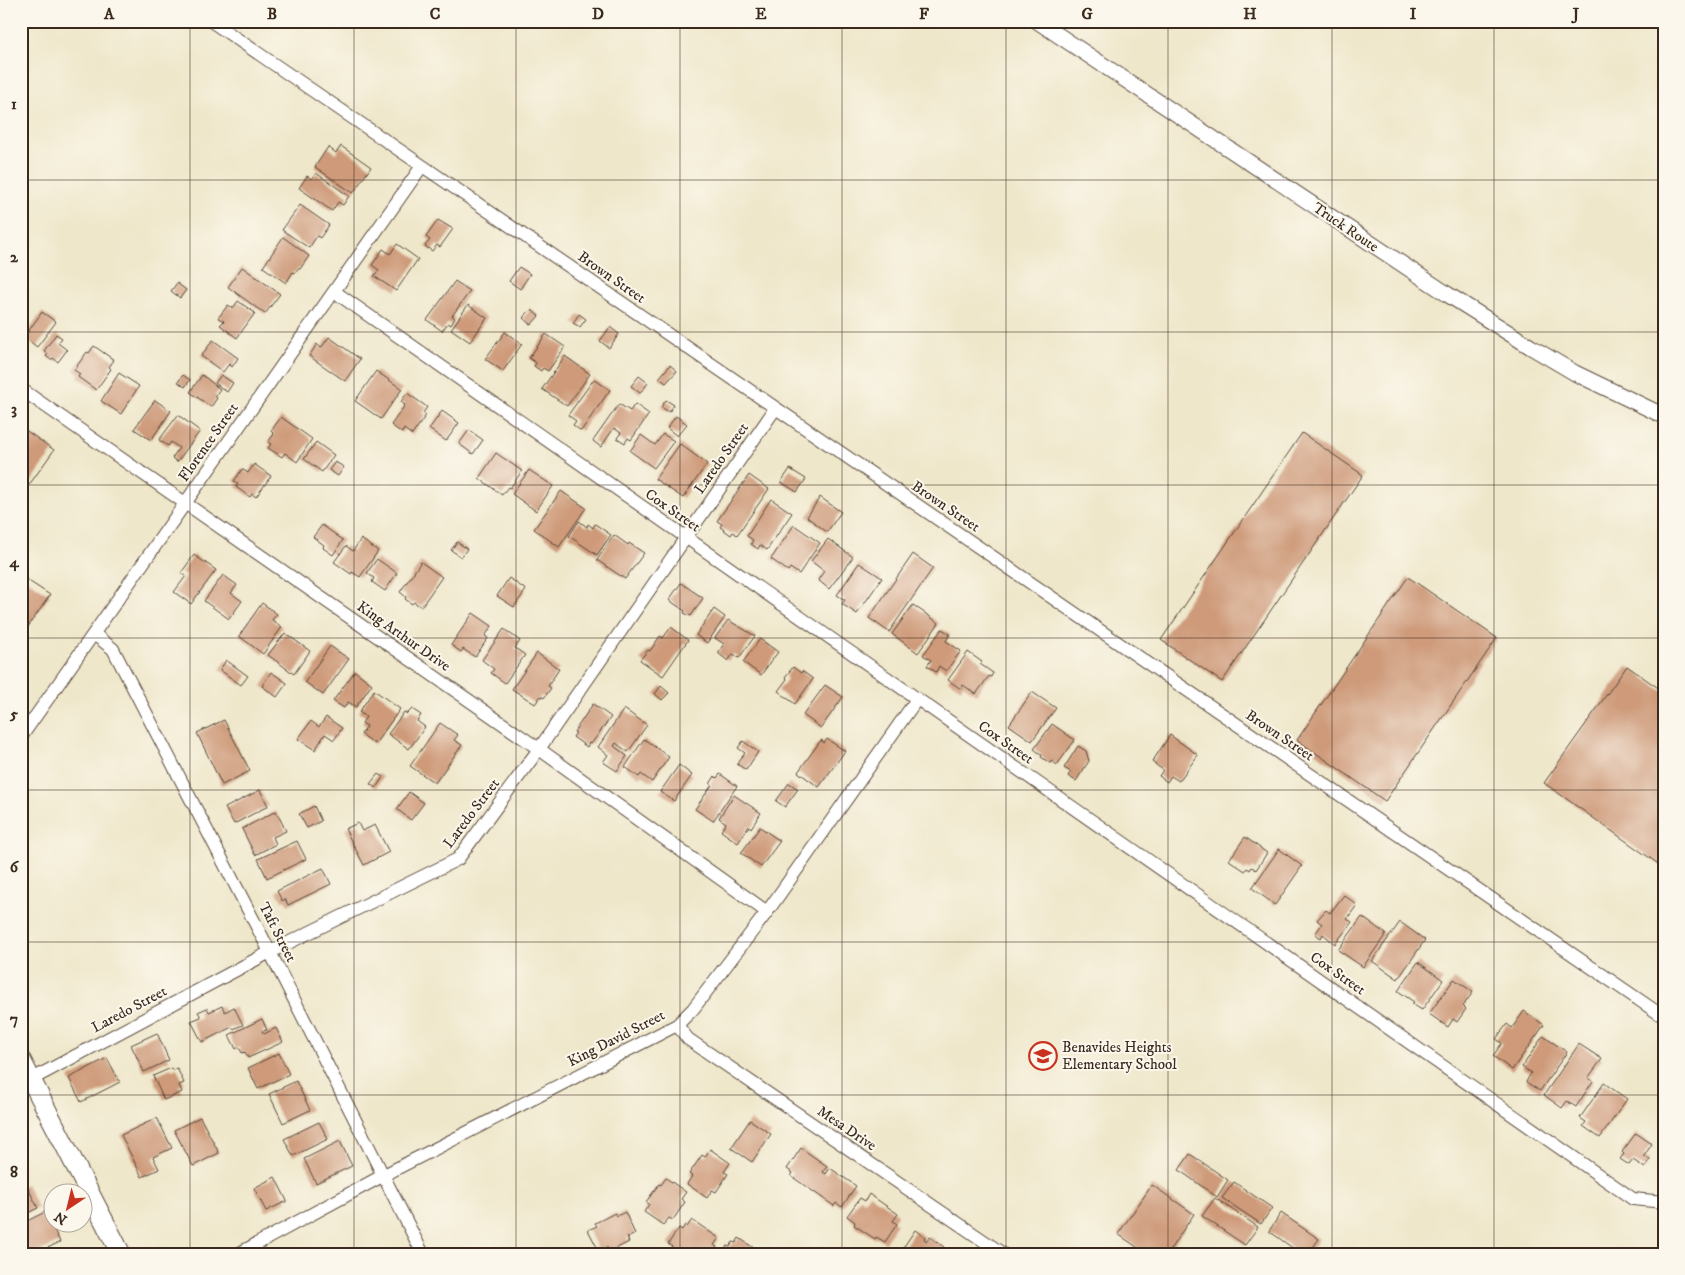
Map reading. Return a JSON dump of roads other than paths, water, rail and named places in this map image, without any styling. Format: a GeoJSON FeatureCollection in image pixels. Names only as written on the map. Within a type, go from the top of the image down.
{"type":"FeatureCollection","features":[{"type":"Feature","properties":{"kind":"main road"},"geometry":{"type":"LineString","coordinates":[[21,1060],[26,1082],[121,1254]]}},
{"type":"Feature","properties":{"kind":"street","name":"Brown Street"},"geometry":{"type":"LineString","coordinates":[[211,21],[1664,1017]]}},
{"type":"Feature","properties":{"kind":"street","name":"Truck Route"},"geometry":{"type":"LineString","coordinates":[[1037,21],[1447,294],[1531,347],[1575,372],[1664,416]]}},
{"type":"Feature","properties":{"kind":"street","name":"Florence Street"},"geometry":{"type":"LineString","coordinates":[[21,737],[422,166]]}},
{"type":"Feature","properties":{"kind":"street","name":"Cox Street"},"geometry":{"type":"LineString","coordinates":[[335,292],[1633,1199],[1664,1202]]}},
{"type":"Feature","properties":{"kind":"street","name":"King Arthur Drive"},"geometry":{"type":"LineString","coordinates":[[21,389],[539,749],[767,912]]}},
{"type":"Feature","properties":{"kind":"street","name":"Laredo Street"},"geometry":{"type":"LineString","coordinates":[[26,1082],[270,952],[458,859],[539,749],[775,409]]}},
{"type":"Feature","properties":{"kind":"street","name":"Taft Street"},"geometry":{"type":"LineString","coordinates":[[94,634],[113,650],[270,952],[423,1254]]}},
{"type":"Feature","properties":{"kind":"street","name":"King David Street"},"geometry":{"type":"LineString","coordinates":[[238,1254],[384,1175],[677,1025],[699,1002],[767,912],[917,700]]}},
{"type":"Feature","properties":{"kind":"street","name":"Mesa Drive"},"geometry":{"type":"LineString","coordinates":[[677,1025],[688,1039],[1003,1254]]}},
{"type":"Feature","properties":{"kind":"place","name":"Benavides Heights Elementary School"},"geometry":{"type":"Point","coordinates":[1043,1056]}}]}
